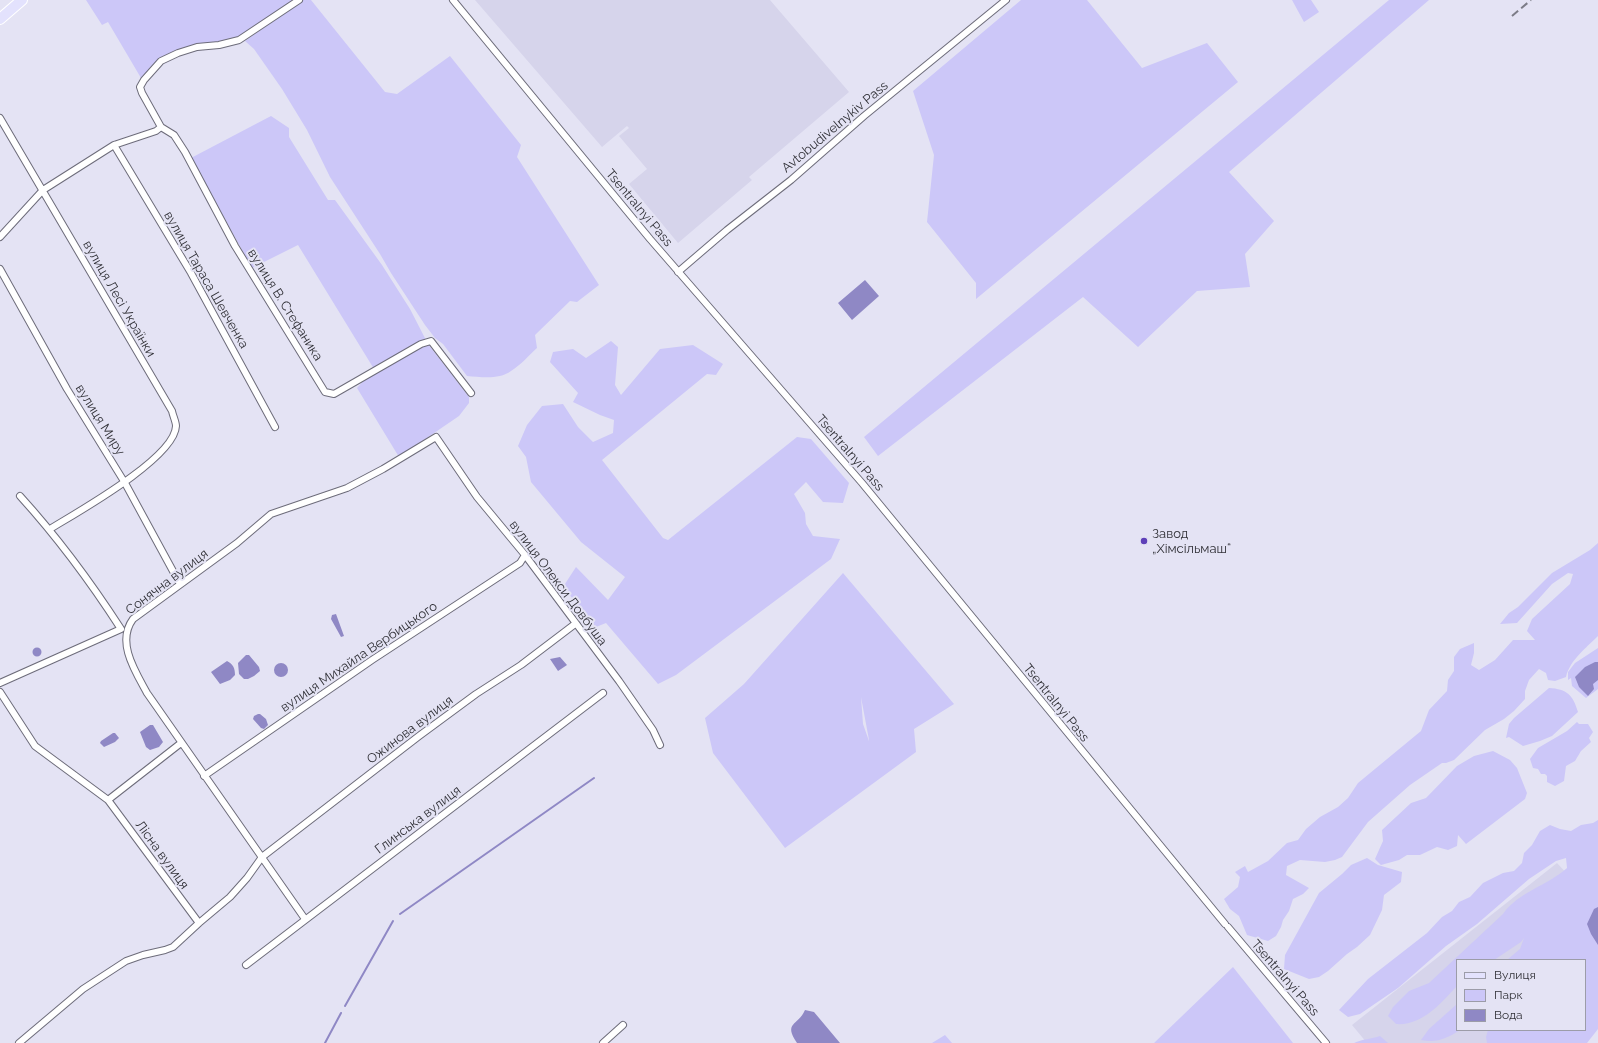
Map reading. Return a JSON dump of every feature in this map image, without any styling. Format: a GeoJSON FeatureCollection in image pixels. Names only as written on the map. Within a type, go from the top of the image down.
{"type":"FeatureCollection","features":[{"type":"Feature","properties":{"kind":"main road"},"geometry":{"type":"LineString","coordinates":[[0,19],[22,0]]}},
{"type":"Feature","properties":{"kind":"street"},"geometry":{"type":"LineString","coordinates":[[0,237],[43,190],[114,145],[156,132],[161,127],[140,87],[144,80],[161,61],[178,53],[197,47],[219,45],[239,40],[299,0]]}},
{"type":"Feature","properties":{"kind":"street","name":"Tsentralnyi Pass"},"geometry":{"type":"LineString","coordinates":[[454,0],[678,272],[862,483],[1226,926],[1326,1043]]}},
{"type":"Feature","properties":{"kind":"street","name":"Avtobudivelnykiv Pass"},"geometry":{"type":"LineString","coordinates":[[678,272],[727,230],[791,180],[864,116],[1006,0]]}},
{"type":"Feature","properties":{"kind":"street","name":"вулиця Лесі Українки"},"geometry":{"type":"LineString","coordinates":[[0,118],[172,412],[176,427],[171,439],[159,454],[125,483]]}},
{"type":"Feature","properties":{"kind":"street","name":"вулиця В. Стефаника"},"geometry":{"type":"LineString","coordinates":[[161,127],[174,135],[185,152],[235,246],[325,392],[334,394],[421,344],[431,340],[471,393]]}},
{"type":"Feature","properties":{"kind":"street","name":"вулиця Тараса Шевченка"},"geometry":{"type":"LineString","coordinates":[[114,145],[191,273],[275,427]]}},
{"type":"Feature","properties":{"kind":"street","name":"вулиця Миру"},"geometry":{"type":"LineString","coordinates":[[0,269],[67,389],[125,483],[180,584]]}},
{"type":"Feature","properties":{"kind":"street","name":"вулиця Олекси Довбуша"},"geometry":{"type":"LineString","coordinates":[[436,437],[477,497],[525,555],[627,693],[653,730],[660,745]]}},
{"type":"Feature","properties":{"kind":"street","name":"Сонячна вулиця"},"geometry":{"type":"LineString","coordinates":[[124,630],[133,619],[232,546],[271,514],[353,485],[436,437]]}},
{"type":"Feature","properties":{"kind":"street"},"geometry":{"type":"LineString","coordinates":[[50,529],[125,483]]}},
{"type":"Feature","properties":{"kind":"street","name":"Сонячна вулиця"},"geometry":{"type":"LineString","coordinates":[[20,496],[50,529],[124,630],[128,652],[134,669],[146,693],[305,919]]}},
{"type":"Feature","properties":{"kind":"street","name":"вулиця Михайла Вербицького"},"geometry":{"type":"LineString","coordinates":[[204,776],[372,660],[520,563],[525,555]]}},
{"type":"Feature","properties":{"kind":"street","name":"Ожинова вулиця"},"geometry":{"type":"LineString","coordinates":[[262,857],[476,694],[521,665],[575,624]]}},
{"type":"Feature","properties":{"kind":"street"},"geometry":{"type":"LineString","coordinates":[[0,683],[124,630]]}},
{"type":"Feature","properties":{"kind":"street","name":"Лісна вулиця"},"geometry":{"type":"LineString","coordinates":[[0,692],[35,746],[108,800],[199,923]]}},
{"type":"Feature","properties":{"kind":"street","name":"Глинська вулиця"},"geometry":{"type":"LineString","coordinates":[[246,965],[603,693]]}},
{"type":"Feature","properties":{"kind":"street"},"geometry":{"type":"LineString","coordinates":[[108,800],[181,743]]}},
{"type":"Feature","properties":{"kind":"street"},"geometry":{"type":"LineString","coordinates":[[19,1043],[93,983],[126,961],[143,954],[173,947],[199,923],[230,898],[262,857]]}},
{"type":"Feature","properties":{"kind":"street"},"geometry":{"type":"LineString","coordinates":[[603,1043],[623,1025]]}},
{"type":"Feature","properties":{"kind":"shaded area"},"geometry":{"type":"Polygon","coordinates":[[[475,0],[770,0],[849,92],[749,177],[752,180],[678,243],[629,184],[647,169],[619,136],[629,128],[627,126],[602,147],[475,0]]]}},
{"type":"Feature","properties":{"kind":"shaded area"},"geometry":{"type":"Polygon","coordinates":[[[1557,863],[1598,907],[1585,959],[1456,959],[1456,1031],[1545,1031],[1530,1043],[1367,1043],[1352,1025],[1557,863]]]}},
{"type":"Feature","properties":{"kind":"green space"},"geometry":{"type":"Polygon","coordinates":[[[86,0],[295,0],[238,38],[161,59],[141,78],[108,22],[102,25],[86,0]]]}},
{"type":"Feature","properties":{"kind":"green space"},"geometry":{"type":"Polygon","coordinates":[[[303,0],[311,0],[385,92],[397,94],[450,56],[521,145],[517,157],[599,285],[577,302],[570,301],[535,335],[537,348],[515,369],[501,376],[495,377],[467,376],[443,344],[435,338],[391,273],[330,177],[307,130],[282,89],[254,49],[245,41],[303,0]]]}},
{"type":"Feature","properties":{"kind":"green space"},"geometry":{"type":"Polygon","coordinates":[[[1021,0],[1087,0],[1142,68],[1207,43],[1238,82],[976,299],[976,283],[927,222],[934,155],[913,91],[1021,0]]]}},
{"type":"Feature","properties":{"kind":"green space"},"geometry":{"type":"Polygon","coordinates":[[[1292,0],[1311,0],[1319,12],[1304,22],[1292,0]]]}},
{"type":"Feature","properties":{"kind":"green space"},"geometry":{"type":"Polygon","coordinates":[[[1389,0],[1429,0],[1229,172],[1274,221],[1245,254],[1250,287],[1197,291],[1138,347],[1083,297],[878,456],[864,437],[1389,0]]]}},
{"type":"Feature","properties":{"kind":"green space"},"geometry":{"type":"Polygon","coordinates":[[[271,116],[289,128],[289,137],[328,200],[335,200],[382,265],[410,309],[428,344],[469,397],[469,403],[459,416],[399,457],[357,388],[374,369],[298,245],[252,268],[191,158],[271,116]]]}},
{"type":"Feature","properties":{"kind":"green space"},"geometry":{"type":"Polygon","coordinates":[[[611,341],[618,347],[615,385],[621,395],[660,349],[693,345],[723,364],[716,375],[707,374],[602,460],[663,538],[668,540],[797,437],[811,439],[849,483],[843,503],[823,502],[806,482],[794,494],[805,513],[806,524],[813,536],[840,539],[831,559],[676,675],[658,684],[606,623],[596,627],[563,587],[576,567],[608,600],[625,577],[581,542],[531,482],[526,457],[518,446],[527,425],[542,406],[563,404],[578,427],[593,442],[613,433],[614,420],[573,402],[578,393],[550,362],[553,352],[573,349],[586,358],[611,341]]]}},
{"type":"Feature","properties":{"kind":"green space"},"geometry":{"type":"Polygon","coordinates":[[[1598,543],[1598,636],[1571,665],[1566,677],[1555,681],[1548,680],[1546,673],[1539,669],[1529,680],[1525,691],[1525,699],[1514,711],[1504,719],[1485,730],[1454,760],[1442,763],[1410,785],[1368,822],[1342,857],[1325,862],[1300,860],[1287,866],[1286,875],[1309,888],[1303,894],[1293,899],[1289,911],[1276,936],[1268,941],[1247,935],[1239,916],[1230,909],[1224,899],[1238,887],[1240,877],[1235,872],[1245,866],[1248,872],[1268,861],[1287,843],[1298,840],[1306,829],[1320,817],[1338,807],[1348,798],[1358,783],[1421,731],[1429,710],[1447,691],[1448,680],[1454,671],[1454,657],[1460,649],[1474,643],[1474,653],[1471,665],[1479,670],[1495,660],[1513,640],[1535,640],[1527,631],[1532,619],[1570,584],[1573,574],[1568,573],[1552,584],[1517,623],[1500,624],[1509,613],[1518,607],[1552,573],[1590,550],[1598,543]]]}},
{"type":"Feature","properties":{"kind":"green space"},"geometry":{"type":"Polygon","coordinates":[[[843,573],[954,704],[914,729],[916,752],[785,848],[713,753],[705,718],[744,684],[843,573]],[[861,697],[863,724],[869,741],[861,697]]]}},
{"type":"Feature","properties":{"kind":"green space"},"geometry":{"type":"Polygon","coordinates":[[[1598,648],[1598,689],[1586,698],[1572,686],[1571,678],[1568,680],[1568,672],[1575,663],[1598,648]]]}},
{"type":"Feature","properties":{"kind":"green space"},"geometry":{"type":"Polygon","coordinates":[[[1549,688],[1560,690],[1568,694],[1574,701],[1578,712],[1552,736],[1540,741],[1523,746],[1509,737],[1506,738],[1509,724],[1514,718],[1549,688]]]}},
{"type":"Feature","properties":{"kind":"green space"},"geometry":{"type":"Polygon","coordinates":[[[1577,722],[1579,724],[1588,724],[1593,732],[1589,738],[1591,742],[1581,751],[1575,761],[1566,766],[1564,781],[1555,786],[1547,782],[1547,776],[1545,774],[1541,774],[1538,769],[1533,768],[1530,759],[1538,748],[1567,731],[1577,722]]]}},
{"type":"Feature","properties":{"kind":"green space"},"geometry":{"type":"Polygon","coordinates":[[[1493,751],[1510,760],[1517,768],[1527,793],[1525,799],[1466,844],[1458,835],[1457,846],[1448,850],[1437,847],[1420,855],[1407,855],[1399,860],[1381,865],[1375,859],[1383,841],[1382,830],[1411,803],[1426,798],[1457,766],[1474,756],[1493,751]]]}},
{"type":"Feature","properties":{"kind":"green space"},"geometry":{"type":"Polygon","coordinates":[[[1598,820],[1598,1029],[1587,1043],[1487,1043],[1486,1037],[1488,1031],[1586,1031],[1586,959],[1508,959],[1520,949],[1524,938],[1521,942],[1496,959],[1456,959],[1456,987],[1437,1006],[1422,1018],[1405,1024],[1396,1024],[1388,1016],[1393,1007],[1409,991],[1429,983],[1503,914],[1509,906],[1551,880],[1567,868],[1566,858],[1556,861],[1529,879],[1477,924],[1446,946],[1398,988],[1360,1014],[1348,1017],[1339,1010],[1368,979],[1427,933],[1442,917],[1452,911],[1459,902],[1470,897],[1483,883],[1503,873],[1514,871],[1522,863],[1524,853],[1532,845],[1540,831],[1550,825],[1571,831],[1581,825],[1593,823],[1598,820]]]}},
{"type":"Feature","properties":{"kind":"green space"},"geometry":{"type":"Polygon","coordinates":[[[1367,858],[1378,865],[1402,872],[1401,882],[1384,895],[1382,910],[1370,935],[1319,977],[1309,979],[1284,969],[1285,955],[1319,893],[1351,865],[1367,858]]]}},
{"type":"Feature","properties":{"kind":"green space"},"geometry":{"type":"Polygon","coordinates":[[[1233,967],[1293,1043],[1154,1043],[1233,967]]]}},
{"type":"Feature","properties":{"kind":"green space"},"geometry":{"type":"Polygon","coordinates":[[[1456,1005],[1456,1031],[1458,1031],[1437,1041],[1421,1040],[1429,1029],[1456,1005]]]}},
{"type":"Feature","properties":{"kind":"green space"},"geometry":{"type":"Polygon","coordinates":[[[945,1035],[952,1043],[932,1043],[945,1035]]]}},
{"type":"Feature","properties":{"kind":"green space"},"geometry":{"type":"Polygon","coordinates":[[[1380,1036],[1388,1043],[1354,1043],[1374,1038],[1380,1036]]]}},
{"type":"Feature","properties":{"kind":"water"},"geometry":{"type":"Polygon","coordinates":[[[865,280],[879,296],[852,320],[838,303],[865,280]]]}},
{"type":"Feature","properties":{"kind":"water"},"geometry":{"type":"Polygon","coordinates":[[[336,614],[344,636],[341,637],[331,619],[332,615],[336,614]]]}},
{"type":"Feature","properties":{"kind":"water"},"geometry":{"type":"Polygon","coordinates":[[[35,648],[39,648],[41,652],[39,656],[35,656],[33,654],[33,650],[35,648]]]}},
{"type":"Feature","properties":{"kind":"water"},"geometry":{"type":"Polygon","coordinates":[[[246,655],[249,655],[259,667],[260,671],[248,679],[244,679],[239,674],[238,663],[246,655]]]}},
{"type":"Feature","properties":{"kind":"water"},"geometry":{"type":"Polygon","coordinates":[[[560,657],[567,665],[558,671],[550,659],[560,657]]]}},
{"type":"Feature","properties":{"kind":"water"},"geometry":{"type":"Polygon","coordinates":[[[227,661],[233,666],[235,675],[230,680],[220,684],[211,672],[227,661]]]}},
{"type":"Feature","properties":{"kind":"water"},"geometry":{"type":"Polygon","coordinates":[[[1598,662],[1598,680],[1593,684],[1594,689],[1588,696],[1579,687],[1575,677],[1585,667],[1598,662]]]}},
{"type":"Feature","properties":{"kind":"water"},"geometry":{"type":"Polygon","coordinates":[[[278,663],[284,663],[288,667],[288,673],[284,677],[278,677],[274,673],[274,667],[278,663]]]}},
{"type":"Feature","properties":{"kind":"water"},"geometry":{"type":"Polygon","coordinates":[[[258,714],[266,719],[268,725],[264,729],[261,728],[253,719],[254,716],[258,714]]]}},
{"type":"Feature","properties":{"kind":"water"},"geometry":{"type":"Polygon","coordinates":[[[150,725],[153,725],[163,742],[159,747],[150,750],[146,747],[140,732],[150,725]]]}},
{"type":"Feature","properties":{"kind":"water"},"geometry":{"type":"Polygon","coordinates":[[[115,733],[119,738],[115,742],[104,747],[100,743],[101,741],[115,733]]]}},
{"type":"Feature","properties":{"kind":"water"},"geometry":{"type":"Polygon","coordinates":[[[1598,907],[1598,945],[1587,924],[1594,909],[1598,907]]]}},
{"type":"Feature","properties":{"kind":"water"},"geometry":{"type":"Polygon","coordinates":[[[805,1010],[814,1012],[840,1043],[797,1043],[791,1031],[793,1025],[805,1010]]]}},
{"type":"Feature","properties":{"kind":"waterway"},"geometry":{"type":"LineString","coordinates":[[400,914],[594,778]]}},
{"type":"Feature","properties":{"kind":"waterway"},"geometry":{"type":"LineString","coordinates":[[345,1006],[393,921]]}},
{"type":"Feature","properties":{"kind":"waterway"},"geometry":{"type":"LineString","coordinates":[[325,1043],[341,1013]]}},
{"type":"Feature","properties":{"kind":"railway"},"geometry":{"type":"LineString","coordinates":[[1512,16],[1531,0]]}},
{"type":"Feature","properties":{"kind":"place","name":"Завод „Хімсільмаш“"},"geometry":{"type":"Point","coordinates":[1144,541]}}]}
